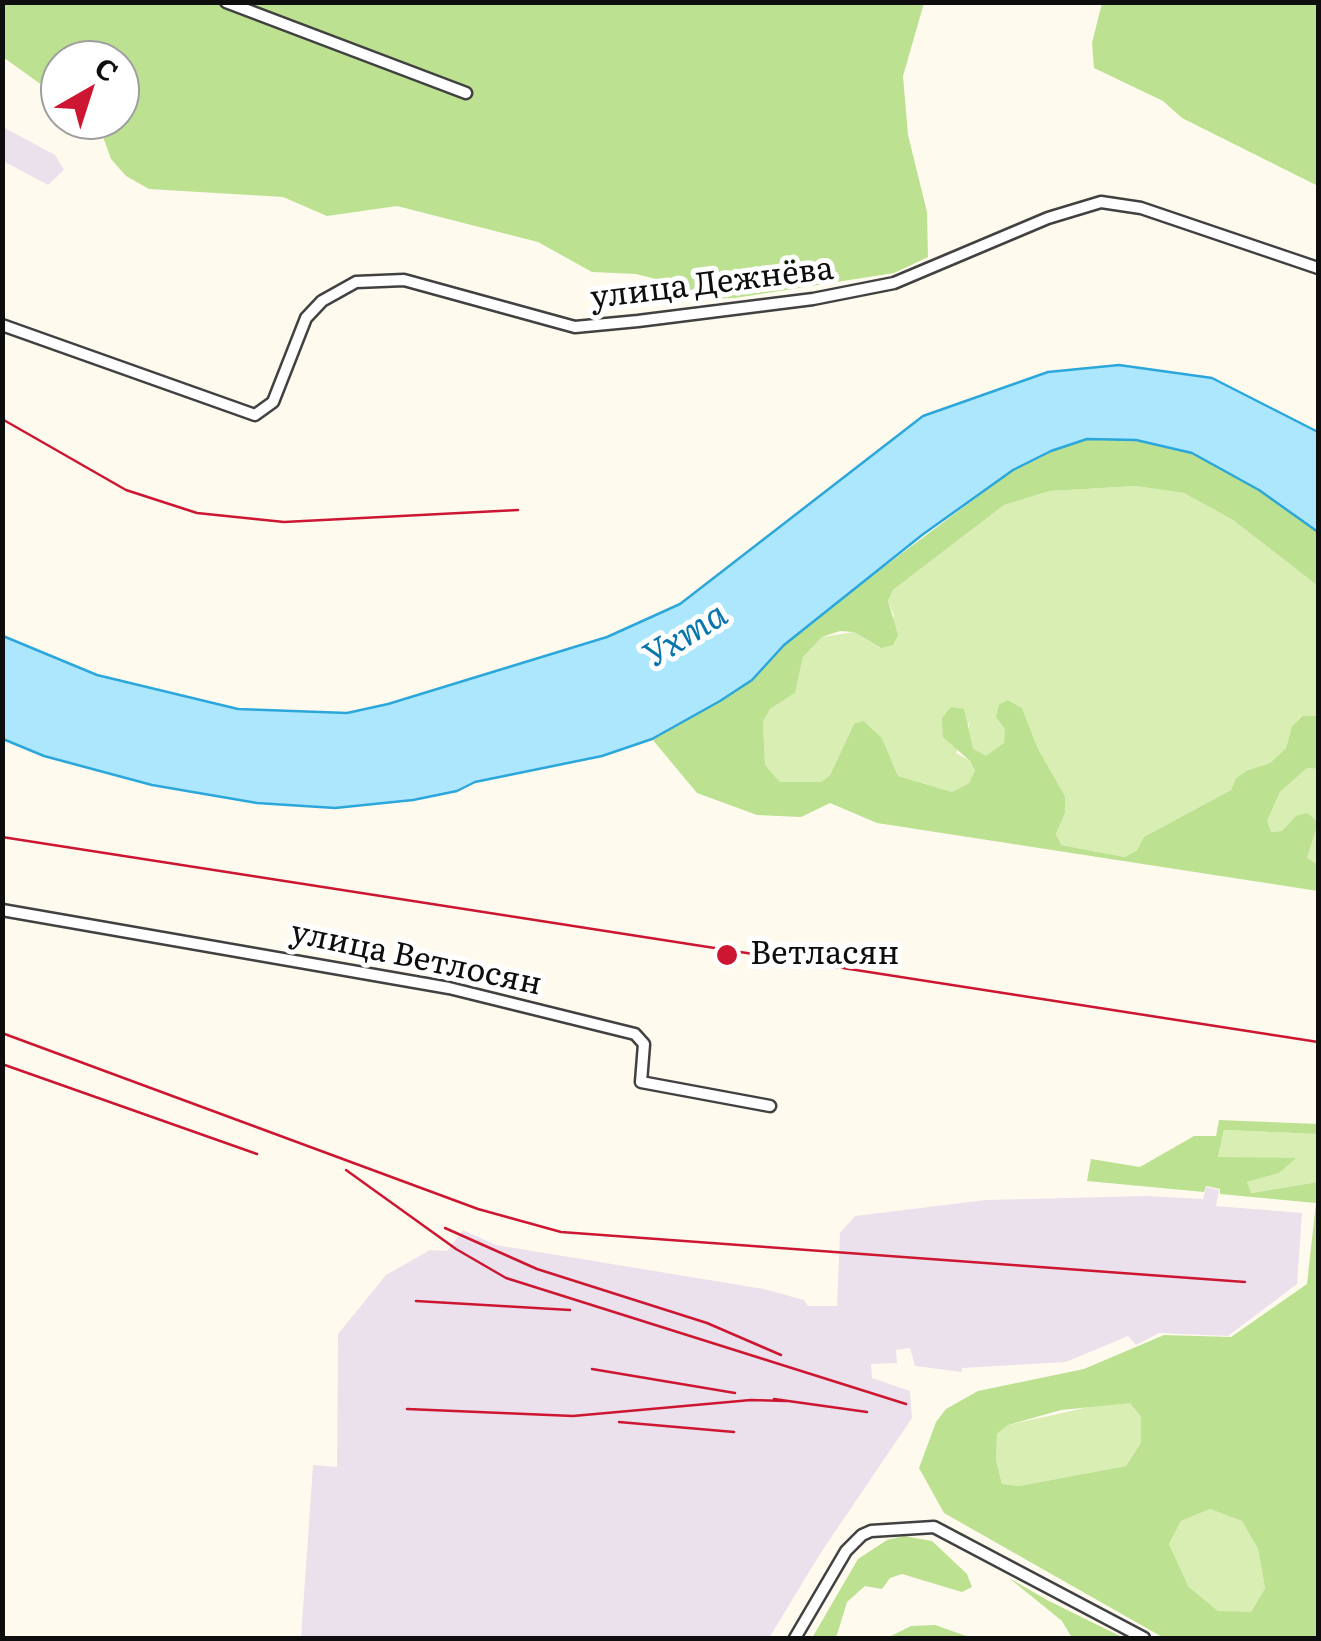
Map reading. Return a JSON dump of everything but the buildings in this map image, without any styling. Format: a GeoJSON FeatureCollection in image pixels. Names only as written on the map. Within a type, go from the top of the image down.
{"type":"FeatureCollection","features":[{"type":"Feature","properties":{"kind":"street"},"geometry":{"type":"LineString","coordinates":[[226,2],[466,93]]}},
{"type":"Feature","properties":{"kind":"street","name":"улица Дежнёва"},"geometry":{"type":"LineString","coordinates":[[2,325],[255,415],[273,402],[306,318],[322,302],[356,282],[404,280],[575,327],[638,321],[813,299],[894,283],[1048,218],[1102,202],[1141,208],[1318,268]]}},
{"type":"Feature","properties":{"kind":"street","name":"улица Ветлосян"},"geometry":{"type":"LineString","coordinates":[[2,910],[449,988],[635,1034],[644,1044],[641,1082],[770,1106]]}},
{"type":"Feature","properties":{"kind":"street"},"geometry":{"type":"LineString","coordinates":[[795,1638],[846,1551],[862,1536],[871,1530],[934,1527],[1144,1638]]}},
{"type":"Feature","properties":{"kind":"shaded area"},"geometry":{"type":"Polygon","coordinates":[[[3,127],[55,155],[64,170],[48,185],[3,161],[3,127]]]}},
{"type":"Feature","properties":{"kind":"shaded area"},"geometry":{"type":"Polygon","coordinates":[[[1206,1187],[1219,1190],[1216,1206],[1302,1213],[1297,1284],[1228,1336],[1159,1333],[1136,1345],[1128,1336],[1066,1362],[962,1368],[962,1372],[915,1366],[910,1348],[896,1350],[897,1363],[871,1364],[872,1378],[910,1391],[912,1418],[820,1554],[769,1638],[301,1638],[313,1465],[337,1467],[338,1334],[386,1275],[430,1250],[447,1251],[463,1230],[496,1245],[764,1289],[804,1300],[808,1306],[837,1306],[840,1233],[855,1216],[986,1200],[1147,1196],[1203,1199],[1206,1187]]]}},
{"type":"Feature","properties":{"kind":"green space"},"geometry":{"type":"Polygon","coordinates":[[[3,3],[924,3],[903,76],[908,135],[927,212],[928,257],[894,273],[735,298],[702,299],[674,294],[656,279],[636,274],[592,272],[538,242],[397,206],[327,216],[283,197],[149,189],[126,176],[111,159],[104,140],[140,140],[140,40],[40,40],[40,83],[3,57],[3,3]]]}},
{"type":"Feature","properties":{"kind":"green space"},"geometry":{"type":"Polygon","coordinates":[[[1102,3],[1318,3],[1318,186],[1182,118],[1163,101],[1094,68],[1092,43],[1102,3]]]}},
{"type":"Feature","properties":{"kind":"green space"},"geometry":{"type":"Polygon","coordinates":[[[1087,439],[1136,440],[1192,453],[1259,490],[1318,532],[1318,586],[1233,520],[1184,493],[1136,486],[1050,491],[1004,505],[893,590],[888,601],[898,635],[893,645],[881,648],[854,632],[840,631],[822,637],[803,657],[795,693],[770,709],[763,722],[765,765],[780,782],[821,782],[830,775],[854,724],[863,721],[882,738],[898,776],[952,792],[969,783],[975,771],[970,761],[943,737],[942,718],[951,707],[964,709],[973,749],[986,756],[1004,743],[1005,729],[996,717],[999,705],[1008,700],[1022,708],[1038,749],[1065,796],[1065,813],[1056,834],[1061,845],[1125,857],[1137,850],[1144,837],[1231,790],[1236,778],[1248,770],[1270,763],[1286,748],[1292,726],[1302,716],[1318,716],[1318,769],[1307,768],[1280,792],[1267,821],[1271,832],[1282,831],[1296,816],[1307,813],[1318,822],[1307,858],[1318,865],[1318,891],[877,823],[830,803],[801,817],[757,815],[697,793],[652,739],[752,680],[784,645],[1013,470],[1087,439]]]}},
{"type":"Feature","properties":{"kind":"green space"},"geometry":{"type":"Polygon","coordinates":[[[1136,486],[1184,493],[1233,520],[1318,586],[1318,716],[1301,716],[1292,726],[1286,748],[1270,763],[1248,770],[1236,778],[1231,790],[1144,837],[1137,850],[1125,857],[1061,845],[1056,834],[1065,813],[1065,796],[1038,749],[1022,708],[1009,700],[1004,743],[997,752],[985,757],[973,750],[967,736],[970,720],[956,753],[970,761],[975,772],[969,783],[952,792],[898,776],[882,738],[854,724],[830,775],[821,782],[780,782],[765,765],[763,722],[770,709],[795,693],[803,657],[822,637],[854,632],[880,648],[894,616],[888,601],[893,590],[1004,505],[1050,491],[1136,486]]]}},
{"type":"Feature","properties":{"kind":"green space"},"geometry":{"type":"Polygon","coordinates":[[[1307,768],[1318,769],[1318,865],[1316,866],[1307,858],[1317,821],[1296,816],[1282,831],[1270,832],[1267,821],[1280,792],[1307,768]]]}},
{"type":"Feature","properties":{"kind":"green space"},"geometry":{"type":"Polygon","coordinates":[[[1219,1120],[1318,1124],[1318,1134],[1224,1130],[1218,1157],[1296,1158],[1279,1173],[1247,1182],[1251,1193],[1318,1182],[1318,1638],[1164,1638],[944,1513],[919,1468],[936,1422],[946,1409],[978,1391],[1084,1369],[1164,1335],[1231,1337],[1307,1284],[1316,1203],[1220,1194],[1220,1189],[1206,1186],[1204,1192],[1087,1181],[1091,1159],[1140,1167],[1194,1136],[1216,1136],[1219,1120]],[[1130,1403],[1061,1410],[1008,1425],[997,1434],[996,1460],[1002,1484],[1019,1486],[1126,1466],[1141,1443],[1141,1417],[1130,1403]],[[1210,1509],[1181,1521],[1169,1544],[1188,1586],[1218,1611],[1251,1612],[1265,1588],[1258,1549],[1242,1521],[1210,1509]]]}},
{"type":"Feature","properties":{"kind":"green space"},"geometry":{"type":"Polygon","coordinates":[[[1224,1130],[1318,1134],[1318,1182],[1250,1193],[1247,1182],[1279,1173],[1295,1158],[1218,1158],[1224,1130]]]}},
{"type":"Feature","properties":{"kind":"green space"},"geometry":{"type":"Polygon","coordinates":[[[1107,1403],[1130,1403],[1141,1417],[1141,1444],[1126,1466],[1019,1486],[1002,1484],[996,1460],[997,1434],[1008,1425],[1107,1403]]]}},
{"type":"Feature","properties":{"kind":"green space"},"geometry":{"type":"Polygon","coordinates":[[[1210,1509],[1242,1521],[1258,1549],[1265,1588],[1251,1612],[1241,1615],[1218,1611],[1187,1585],[1169,1544],[1181,1521],[1210,1509]]]}},
{"type":"Feature","properties":{"kind":"green space"},"geometry":{"type":"Polygon","coordinates":[[[904,1536],[932,1541],[967,1574],[972,1587],[962,1592],[902,1574],[890,1578],[882,1589],[865,1586],[847,1602],[836,1638],[812,1638],[858,1559],[887,1540],[904,1536]]]}},
{"type":"Feature","properties":{"kind":"green space"},"geometry":{"type":"Polygon","coordinates":[[[1009,1578],[1124,1638],[1072,1638],[1062,1621],[1009,1578]]]}},
{"type":"Feature","properties":{"kind":"green space"},"geometry":{"type":"Polygon","coordinates":[[[935,1625],[972,1638],[887,1638],[911,1626],[935,1625]]]}},
{"type":"Feature","properties":{"kind":"water","name":"Ухта"},"geometry":{"type":"Polygon","coordinates":[[[1119,365],[1212,378],[1318,432],[1318,532],[1259,490],[1192,453],[1136,440],[1087,439],[1013,470],[922,535],[784,645],[752,680],[720,701],[652,739],[602,756],[475,782],[457,791],[413,800],[335,808],[257,803],[152,785],[44,756],[3,739],[3,636],[97,675],[238,709],[347,713],[388,704],[607,637],[680,604],[923,416],[1048,372],[1119,365]]]}},
{"type":"Feature","properties":{"kind":"railway"},"geometry":{"type":"LineString","coordinates":[[2,419],[126,490],[197,513],[284,522],[518,510]]}},
{"type":"Feature","properties":{"kind":"railway"},"geometry":{"type":"LineString","coordinates":[[2,837],[1318,1042]]}},
{"type":"Feature","properties":{"kind":"railway"},"geometry":{"type":"LineString","coordinates":[[2,1033],[478,1209],[561,1232],[1245,1282]]}},
{"type":"Feature","properties":{"kind":"railway"},"geometry":{"type":"LineString","coordinates":[[2,1064],[257,1154]]}},
{"type":"Feature","properties":{"kind":"railway"},"geometry":{"type":"LineString","coordinates":[[346,1170],[456,1249],[506,1278],[906,1404]]}},
{"type":"Feature","properties":{"kind":"railway"},"geometry":{"type":"LineString","coordinates":[[445,1228],[537,1269],[707,1323],[781,1355]]}},
{"type":"Feature","properties":{"kind":"railway"},"geometry":{"type":"LineString","coordinates":[[416,1301],[570,1310]]}},
{"type":"Feature","properties":{"kind":"railway"},"geometry":{"type":"LineString","coordinates":[[592,1369],[735,1393]]}},
{"type":"Feature","properties":{"kind":"railway"},"geometry":{"type":"LineString","coordinates":[[774,1399],[867,1412]]}},
{"type":"Feature","properties":{"kind":"railway"},"geometry":{"type":"LineString","coordinates":[[407,1409],[573,1416],[751,1400],[786,1401]]}},
{"type":"Feature","properties":{"kind":"railway"},"geometry":{"type":"LineString","coordinates":[[619,1422],[734,1432]]}},
{"type":"Feature","properties":{"kind":"place","name":"Ветласян"},"geometry":{"type":"Point","coordinates":[727,955]}}]}
